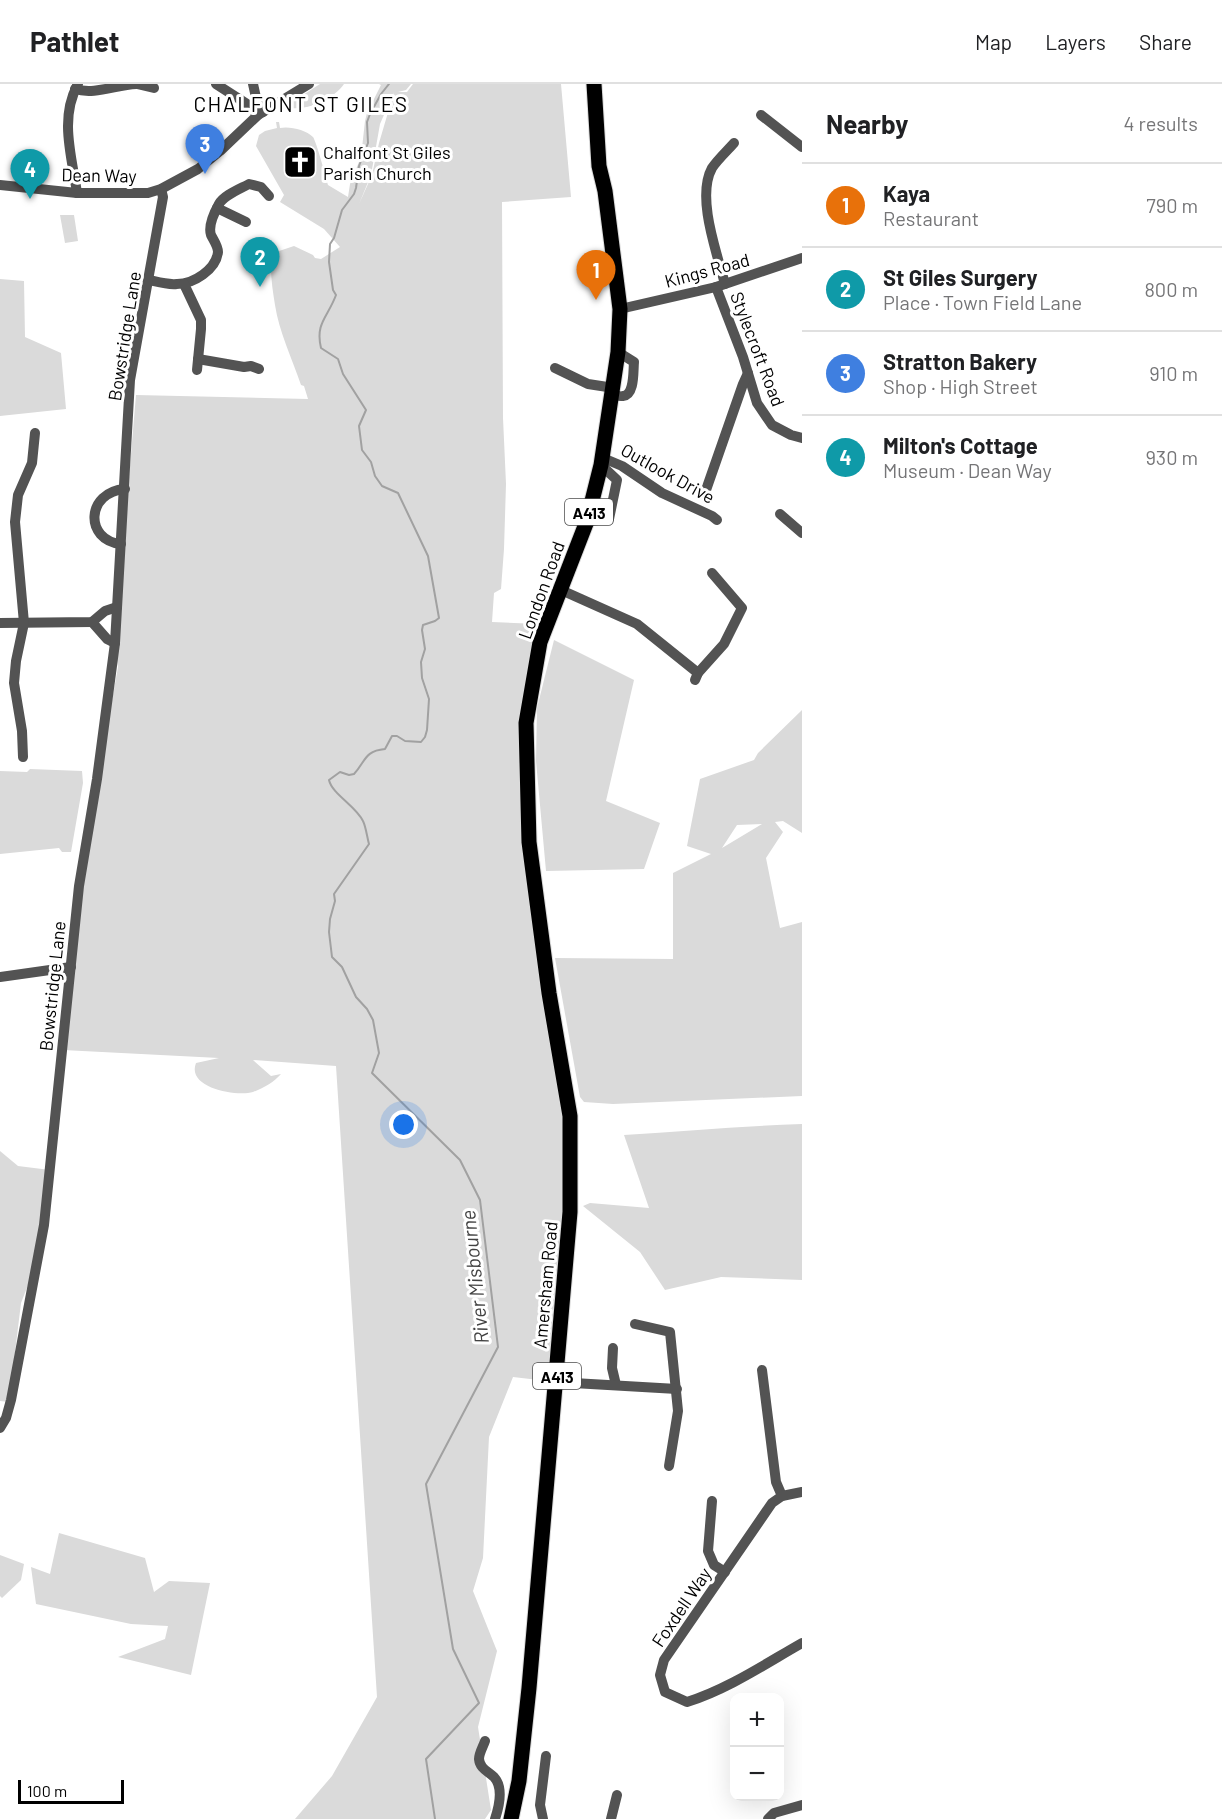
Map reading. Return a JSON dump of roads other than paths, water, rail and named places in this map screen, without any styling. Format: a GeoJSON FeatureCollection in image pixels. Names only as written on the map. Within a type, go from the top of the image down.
{"type":"FeatureCollection","features":[{"type":"Feature","properties":{"kind":"highway","name":"London Road"},"geometry":{"type":"LineString","coordinates":[[541,934],[529,842],[526,723],[540,642],[587,521],[602,461],[618,352],[620,309],[605,191],[599,166],[594,84]]}},
{"type":"Feature","properties":{"kind":"highway","name":"Amersham Road"},"geometry":{"type":"LineString","coordinates":[[511,1819],[519,1781],[570,1212],[570,1116],[541,934]]}},
{"type":"Feature","properties":{"kind":"street"},"geometry":{"type":"LineString","coordinates":[[77,193],[68,127],[69,105],[76,87],[84,92],[123,84],[154,88]]}},
{"type":"Feature","properties":{"kind":"street"},"geometry":{"type":"LineString","coordinates":[[216,84],[261,113]]}},
{"type":"Feature","properties":{"kind":"street"},"geometry":{"type":"LineString","coordinates":[[254,84],[261,113]]}},
{"type":"Feature","properties":{"kind":"street","name":"Dean Way"},"geometry":{"type":"LineString","coordinates":[[0,185],[77,193],[148,193],[161,189],[190,174],[210,160],[261,113],[309,84]]}},
{"type":"Feature","properties":{"kind":"street"},"geometry":{"type":"LineString","coordinates":[[761,115],[802,147]]}},
{"type":"Feature","properties":{"kind":"street","name":"Stylecroft Road"},"geometry":{"type":"LineString","coordinates":[[734,143],[712,169],[706,194],[720,286],[757,403],[772,425],[802,438]]}},
{"type":"Feature","properties":{"kind":"street"},"geometry":{"type":"LineString","coordinates":[[149,280],[167,284],[184,284],[207,271],[215,261],[218,248],[210,232],[210,224],[219,203],[249,184],[261,187],[269,196]]}},
{"type":"Feature","properties":{"kind":"street","name":"Bowstridge Lane"},"geometry":{"type":"LineString","coordinates":[[0,1428],[6,1418],[11,1400],[44,1225],[79,886],[98,779],[115,643],[130,380],[164,197],[161,189]]}},
{"type":"Feature","properties":{"kind":"street"},"geometry":{"type":"LineString","coordinates":[[217,208],[246,222]]}},
{"type":"Feature","properties":{"kind":"street","name":"Kings Road"},"geometry":{"type":"LineString","coordinates":[[620,309],[720,286],[802,258]]}},
{"type":"Feature","properties":{"kind":"street"},"geometry":{"type":"LineString","coordinates":[[184,284],[201,320],[198,365],[251,366],[259,369]]}},
{"type":"Feature","properties":{"kind":"street"},"geometry":{"type":"LineString","coordinates":[[555,368],[588,384],[613,391]]}},
{"type":"Feature","properties":{"kind":"street"},"geometry":{"type":"LineString","coordinates":[[706,490],[742,384],[748,373]]}},
{"type":"Feature","properties":{"kind":"street"},"geometry":{"type":"LineString","coordinates":[[23,757],[22,731],[14,683],[24,623],[15,522],[18,495],[32,463],[35,433]]}},
{"type":"Feature","properties":{"kind":"street","name":"Outlook Drive"},"geometry":{"type":"LineString","coordinates":[[602,461],[622,466],[662,493],[717,520]]}},
{"type":"Feature","properties":{"kind":"street"},"geometry":{"type":"LineString","coordinates":[[121,544],[110,543],[101,534],[93,518],[94,507],[101,498],[114,490],[125,489]]}},
{"type":"Feature","properties":{"kind":"street"},"geometry":{"type":"LineString","coordinates":[[780,514],[797,534]]}},
{"type":"Feature","properties":{"kind":"street"},"geometry":{"type":"LineString","coordinates":[[561,590],[637,624],[697,676],[724,644],[742,608],[712,573]]}},
{"type":"Feature","properties":{"kind":"street"},"geometry":{"type":"LineString","coordinates":[[0,623],[92,622],[105,611],[117,607]]}},
{"type":"Feature","properties":{"kind":"street"},"geometry":{"type":"LineString","coordinates":[[92,622],[107,639],[115,643]]}},
{"type":"Feature","properties":{"kind":"street"},"geometry":{"type":"LineString","coordinates":[[0,977],[70,967]]}},
{"type":"Feature","properties":{"kind":"street"},"geometry":{"type":"LineString","coordinates":[[635,1324],[670,1332],[678,1411],[669,1466]]}},
{"type":"Feature","properties":{"kind":"street"},"geometry":{"type":"LineString","coordinates":[[613,1348],[612,1368],[616,1385]]}},
{"type":"Feature","properties":{"kind":"street"},"geometry":{"type":"LineString","coordinates":[[762,1370],[776,1482],[782,1496],[802,1492]]}},
{"type":"Feature","properties":{"kind":"street"},"geometry":{"type":"LineString","coordinates":[[556,1382],[677,1389]]}},
{"type":"Feature","properties":{"kind":"street","name":"Foxdell Way"},"geometry":{"type":"LineString","coordinates":[[782,1496],[772,1503],[664,1660],[660,1675],[665,1692],[687,1702],[704,1697],[802,1643]]}},
{"type":"Feature","properties":{"kind":"street"},"geometry":{"type":"LineString","coordinates":[[712,1501],[708,1551],[714,1565],[725,1572]]}},
{"type":"Feature","properties":{"kind":"street"},"geometry":{"type":"LineString","coordinates":[[485,1741],[479,1757],[480,1762],[483,1768],[495,1778],[500,1791],[495,1819]]}},
{"type":"Feature","properties":{"kind":"street"},"geometry":{"type":"LineString","coordinates":[[543,1819],[540,1805],[546,1756]]}},
{"type":"Feature","properties":{"kind":"street"},"geometry":{"type":"LineString","coordinates":[[611,1819],[617,1795]]}},
{"type":"Feature","properties":{"kind":"street"},"geometry":{"type":"LineString","coordinates":[[768,1819],[774,1813],[802,1805]]}},
{"type":"Feature","properties":{"kind":"waterway","name":"River Misbourne"},"geometry":{"type":"LineString","coordinates":[[389,84],[381,94],[367,122],[368,143],[359,166],[356,188],[342,210],[330,244],[329,262],[333,290],[336,295],[321,326],[320,339],[321,348],[338,359],[343,374],[366,410],[359,426],[362,450],[371,462],[375,476],[382,486],[398,493],[428,556],[439,618],[423,625],[422,630],[425,649],[421,662],[422,678],[429,699],[425,737],[421,742],[405,741],[392,736],[385,749],[369,754],[354,774],[340,772],[329,780],[335,790],[360,816],[369,844],[334,894],[335,901],[329,932],[332,957],[342,967],[356,997],[373,1020],[379,1053],[372,1073],[460,1160],[480,1200],[498,1347],[426,1484],[453,1649],[479,1703],[426,1759],[435,1819]]}},
{"type":"Feature","properties":{"kind":"place","name":"Chalfont St Giles Parish Church"},"geometry":{"type":"Point","coordinates":[300,162]}},
{"type":"Feature","properties":{"kind":"place","name":"Stratton Bakery"},"geometry":{"type":"Point","coordinates":[205,174]}},
{"type":"Feature","properties":{"kind":"place","name":"Milton's Cottage"},"geometry":{"type":"Point","coordinates":[30,199]}},
{"type":"Feature","properties":{"kind":"place","name":"St Giles Surgery"},"geometry":{"type":"Point","coordinates":[260,287]}},
{"type":"Feature","properties":{"kind":"place","name":"Kaya"},"geometry":{"type":"Point","coordinates":[596,300]}},
{"type":"Feature","properties":{"kind":"district","name":"CHALFONT ST GILES"},"geometry":{"type":"Point","coordinates":[301,103]}}]}
